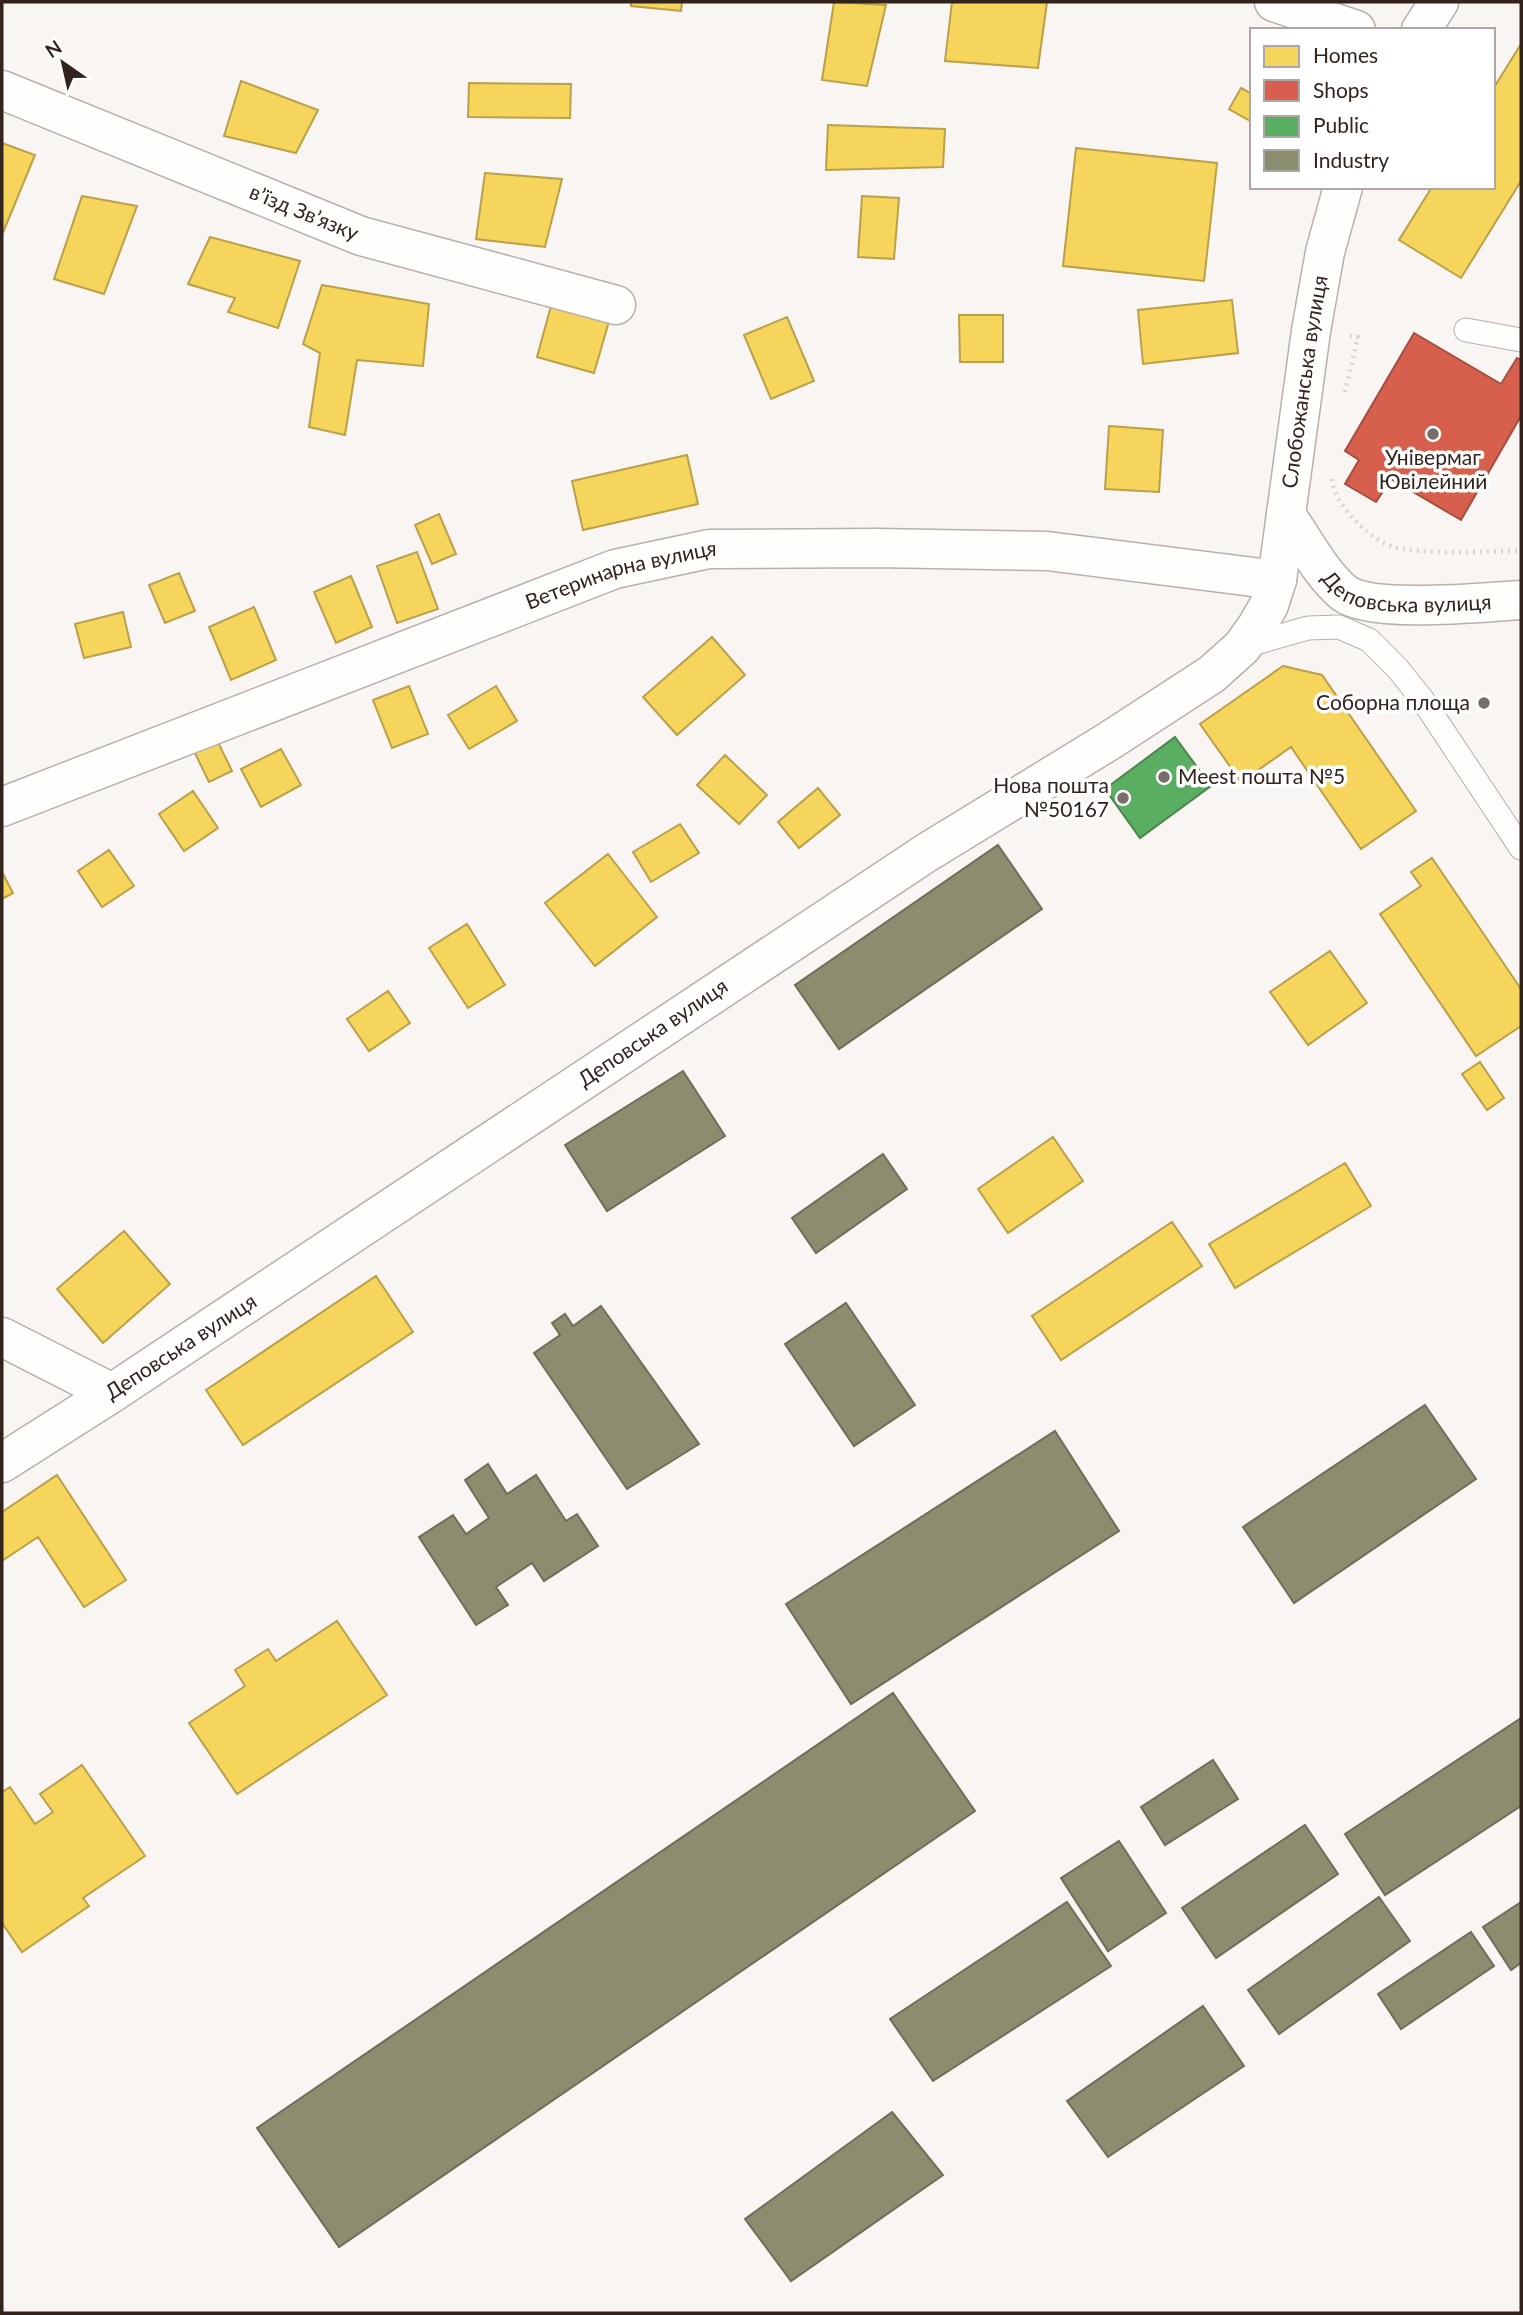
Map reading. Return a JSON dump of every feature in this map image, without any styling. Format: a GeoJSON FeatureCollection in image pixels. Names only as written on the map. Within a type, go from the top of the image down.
{"type":"FeatureCollection","features":[{"type":"Feature","properties":{"kind":"street"},"geometry":{"type":"LineString","coordinates":[[1274,2],[1350,28]]}},
{"type":"Feature","properties":{"kind":"street"},"geometry":{"type":"LineString","coordinates":[[1422,28],[1439,2]]}},
{"type":"Feature","properties":{"kind":"street","name":"в’їзд Зв’язку"},"geometry":{"type":"LineString","coordinates":[[2,90],[361,236],[616,304]]}},
{"type":"Feature","properties":{"kind":"street","name":"Слобожанська вулиця"},"geometry":{"type":"LineString","coordinates":[[1277,580],[1311,331],[1325,252],[1342,189]]}},
{"type":"Feature","properties":{"kind":"street","name":"Деповська вулиця"},"geometry":{"type":"LineString","coordinates":[[1286,515],[1331,580],[1347,595],[1363,602],[1391,605],[1521,600]]}},
{"type":"Feature","properties":{"kind":"street","name":"Ветеринарна вулиця"},"geometry":{"type":"LineString","coordinates":[[2,807],[615,569],[709,549],[1047,551],[1277,580]]}},
{"type":"Feature","properties":{"kind":"street","name":"Деповська вулиця"},"geometry":{"type":"LineString","coordinates":[[2,1463],[112,1393],[926,853],[1212,674],[1242,647],[1269,605],[1277,580]]}},
{"type":"Feature","properties":{"kind":"street"},"geometry":{"type":"LineString","coordinates":[[2,1337],[112,1393]]}},
{"type":"Feature","properties":{"kind":"lane"},"geometry":{"type":"LineString","coordinates":[[1466,330],[1521,340]]}},
{"type":"Feature","properties":{"kind":"lane"},"geometry":{"type":"LineString","coordinates":[[1242,647],[1308,628],[1339,627],[1369,640],[1398,669],[1422,699],[1521,848]]}},
{"type":"Feature","properties":{"kind":"path"},"geometry":{"type":"LineString","coordinates":[[1343,400],[1358,337]]}},
{"type":"Feature","properties":{"kind":"path"},"geometry":{"type":"LineString","coordinates":[[1332,474],[1333,487],[1345,509],[1366,532],[1389,545],[1411,551],[1521,551]]}},
{"type":"Feature","properties":{"kind":"building: Homes"},"geometry":{"type":"Polygon","coordinates":[[[631,2],[682,2],[681,11],[631,6],[631,2]]]}},
{"type":"Feature","properties":{"kind":"building: Homes"},"geometry":{"type":"Polygon","coordinates":[[[834,2],[886,5],[867,86],[822,80],[834,2]]]}},
{"type":"Feature","properties":{"kind":"building: Homes"},"geometry":{"type":"Polygon","coordinates":[[[952,2],[1047,2],[1038,68],[945,61],[952,2]]]}},
{"type":"Feature","properties":{"kind":"building: Homes"},"geometry":{"type":"Polygon","coordinates":[[[1521,44],[1521,181],[1461,278],[1399,240],[1431,189],[1495,189],[1495,86],[1521,44]]]}},
{"type":"Feature","properties":{"kind":"building: Homes"},"geometry":{"type":"Polygon","coordinates":[[[241,81],[318,110],[296,153],[224,136],[241,81]]]}},
{"type":"Feature","properties":{"kind":"building: Homes"},"geometry":{"type":"Polygon","coordinates":[[[469,83],[571,84],[570,118],[468,117],[469,83]]]}},
{"type":"Feature","properties":{"kind":"building: Homes"},"geometry":{"type":"Polygon","coordinates":[[[1241,88],[1250,93],[1250,121],[1229,109],[1241,88]]]}},
{"type":"Feature","properties":{"kind":"building: Homes"},"geometry":{"type":"Polygon","coordinates":[[[828,125],[945,129],[943,167],[826,170],[828,125]]]}},
{"type":"Feature","properties":{"kind":"building: Homes"},"geometry":{"type":"Polygon","coordinates":[[[2,143],[35,155],[2,235],[2,143]]]}},
{"type":"Feature","properties":{"kind":"building: Homes"},"geometry":{"type":"Polygon","coordinates":[[[1076,148],[1217,163],[1204,281],[1063,266],[1076,148]]]}},
{"type":"Feature","properties":{"kind":"building: Homes"},"geometry":{"type":"Polygon","coordinates":[[[485,173],[562,179],[545,247],[476,239],[485,173]]]}},
{"type":"Feature","properties":{"kind":"building: Homes"},"geometry":{"type":"Polygon","coordinates":[[[82,196],[137,206],[104,294],[54,279],[82,196]]]}},
{"type":"Feature","properties":{"kind":"building: Homes"},"geometry":{"type":"Polygon","coordinates":[[[862,196],[899,198],[894,259],[858,257],[862,196]]]}},
{"type":"Feature","properties":{"kind":"building: Homes"},"geometry":{"type":"Polygon","coordinates":[[[210,237],[300,261],[278,328],[228,312],[235,298],[188,284],[210,237]]]}},
{"type":"Feature","properties":{"kind":"building: Homes"},"geometry":{"type":"Polygon","coordinates":[[[322,285],[429,304],[423,366],[357,360],[345,435],[309,427],[320,353],[303,344],[322,285]]]}},
{"type":"Feature","properties":{"kind":"building: Homes"},"geometry":{"type":"Polygon","coordinates":[[[554,295],[612,311],[594,373],[537,357],[554,295]]]}},
{"type":"Feature","properties":{"kind":"building: Homes"},"geometry":{"type":"Polygon","coordinates":[[[1232,300],[1238,353],[1143,364],[1138,310],[1232,300]]]}},
{"type":"Feature","properties":{"kind":"building: Homes"},"geometry":{"type":"Polygon","coordinates":[[[959,315],[1003,315],[1003,362],[960,362],[959,315]]]}},
{"type":"Feature","properties":{"kind":"building: Homes"},"geometry":{"type":"Polygon","coordinates":[[[787,317],[814,381],[771,399],[744,335],[787,317]]]}},
{"type":"Feature","properties":{"kind":"building: Homes"},"geometry":{"type":"Polygon","coordinates":[[[1109,426],[1163,430],[1159,492],[1105,489],[1109,426]]]}},
{"type":"Feature","properties":{"kind":"building: Homes"},"geometry":{"type":"Polygon","coordinates":[[[687,455],[698,504],[583,530],[572,481],[687,455]]]}},
{"type":"Feature","properties":{"kind":"building: Homes"},"geometry":{"type":"Polygon","coordinates":[[[439,514],[456,554],[432,564],[415,525],[439,514]]]}},
{"type":"Feature","properties":{"kind":"building: Homes"},"geometry":{"type":"Polygon","coordinates":[[[417,552],[438,609],[397,623],[377,566],[417,552]]]}},
{"type":"Feature","properties":{"kind":"building: Homes"},"geometry":{"type":"Polygon","coordinates":[[[179,573],[195,611],[165,623],[149,585],[179,573]]]}},
{"type":"Feature","properties":{"kind":"building: Homes"},"geometry":{"type":"Polygon","coordinates":[[[351,576],[372,627],[336,643],[314,592],[351,576]]]}},
{"type":"Feature","properties":{"kind":"building: Homes"},"geometry":{"type":"Polygon","coordinates":[[[254,607],[276,660],[231,680],[209,627],[254,607]]]}},
{"type":"Feature","properties":{"kind":"building: Homes"},"geometry":{"type":"Polygon","coordinates":[[[123,612],[131,647],[84,658],[75,624],[123,612]]]}},
{"type":"Feature","properties":{"kind":"building: Homes"},"geometry":{"type":"Polygon","coordinates":[[[712,637],[745,675],[677,735],[643,697],[712,637]]]}},
{"type":"Feature","properties":{"kind":"building: Homes"},"geometry":{"type":"Polygon","coordinates":[[[1283,666],[1322,675],[1416,811],[1361,849],[1291,747],[1241,782],[1200,724],[1283,666]]]}},
{"type":"Feature","properties":{"kind":"building: Homes"},"geometry":{"type":"Polygon","coordinates":[[[409,686],[428,734],[392,748],[373,700],[409,686]]]}},
{"type":"Feature","properties":{"kind":"building: Homes"},"geometry":{"type":"Polygon","coordinates":[[[496,686],[517,721],[469,749],[448,715],[496,686]]]}},
{"type":"Feature","properties":{"kind":"building: Homes"},"geometry":{"type":"Polygon","coordinates":[[[216,738],[232,771],[209,782],[193,749],[216,738]]]}},
{"type":"Feature","properties":{"kind":"building: Homes"},"geometry":{"type":"Polygon","coordinates":[[[281,749],[301,785],[261,807],[241,769],[281,749]]]}},
{"type":"Feature","properties":{"kind":"building: Homes"},"geometry":{"type":"Polygon","coordinates":[[[725,755],[767,795],[739,824],[697,785],[725,755]]]}},
{"type":"Feature","properties":{"kind":"building: Homes"},"geometry":{"type":"Polygon","coordinates":[[[818,788],[840,815],[799,848],[778,822],[818,788]]]}},
{"type":"Feature","properties":{"kind":"building: Homes"},"geometry":{"type":"Polygon","coordinates":[[[193,791],[218,828],[184,851],[159,814],[193,791]]]}},
{"type":"Feature","properties":{"kind":"building: Homes"},"geometry":{"type":"Polygon","coordinates":[[[680,824],[699,853],[651,882],[633,852],[680,824]]]}},
{"type":"Feature","properties":{"kind":"building: Homes"},"geometry":{"type":"Polygon","coordinates":[[[109,850],[134,886],[102,907],[78,871],[109,850]]]}},
{"type":"Feature","properties":{"kind":"building: Homes"},"geometry":{"type":"Polygon","coordinates":[[[608,854],[657,917],[595,966],[545,903],[608,854]]]}},
{"type":"Feature","properties":{"kind":"building: Homes"},"geometry":{"type":"Polygon","coordinates":[[[1432,858],[1521,989],[1521,1026],[1476,1056],[1380,914],[1421,886],[1411,872],[1432,858]]]}},
{"type":"Feature","properties":{"kind":"building: Homes"},"geometry":{"type":"Polygon","coordinates":[[[2,872],[13,893],[2,899],[2,872]]]}},
{"type":"Feature","properties":{"kind":"building: Homes"},"geometry":{"type":"Polygon","coordinates":[[[467,924],[505,985],[468,1008],[429,948],[467,924]]]}},
{"type":"Feature","properties":{"kind":"building: Homes"},"geometry":{"type":"Polygon","coordinates":[[[1330,951],[1367,1003],[1308,1045],[1270,992],[1330,951]]]}},
{"type":"Feature","properties":{"kind":"building: Homes"},"geometry":{"type":"Polygon","coordinates":[[[388,991],[410,1023],[369,1051],[347,1019],[388,991]]]}},
{"type":"Feature","properties":{"kind":"building: Homes"},"geometry":{"type":"Polygon","coordinates":[[[1480,1062],[1504,1098],[1487,1110],[1462,1074],[1480,1062]]]}},
{"type":"Feature","properties":{"kind":"building: Homes"},"geometry":{"type":"Polygon","coordinates":[[[1053,1137],[1083,1181],[1008,1233],[978,1189],[1053,1137]]]}},
{"type":"Feature","properties":{"kind":"building: Homes"},"geometry":{"type":"Polygon","coordinates":[[[1345,1163],[1371,1206],[1235,1288],[1209,1244],[1345,1163]]]}},
{"type":"Feature","properties":{"kind":"building: Homes"},"geometry":{"type":"Polygon","coordinates":[[[1172,1222],[1202,1266],[1061,1360],[1032,1316],[1172,1222]]]}},
{"type":"Feature","properties":{"kind":"building: Homes"},"geometry":{"type":"Polygon","coordinates":[[[124,1231],[170,1284],[103,1343],[57,1289],[124,1231]]]}},
{"type":"Feature","properties":{"kind":"building: Homes"},"geometry":{"type":"Polygon","coordinates":[[[376,1276],[413,1332],[243,1445],[206,1390],[376,1276]]]}},
{"type":"Feature","properties":{"kind":"building: Homes"},"geometry":{"type":"Polygon","coordinates":[[[57,1475],[126,1580],[84,1607],[38,1537],[2,1561],[2,1512],[57,1475]]]}},
{"type":"Feature","properties":{"kind":"building: Homes"},"geometry":{"type":"Polygon","coordinates":[[[337,1621],[387,1695],[237,1794],[189,1723],[245,1686],[235,1670],[268,1649],[276,1661],[337,1621]]]}},
{"type":"Feature","properties":{"kind":"building: Homes"},"geometry":{"type":"Polygon","coordinates":[[[82,1765],[145,1856],[83,1898],[89,1906],[22,1952],[2,1923],[2,1792],[10,1787],[35,1824],[53,1812],[40,1794],[82,1765]]]}},
{"type":"Feature","properties":{"kind":"building: Shops","name":"Універмаг Ювілейний"},"geometry":{"type":"Polygon","coordinates":[[[1414,333],[1501,384],[1517,358],[1521,360],[1521,416],[1461,520],[1391,479],[1376,502],[1345,484],[1359,460],[1345,451],[1414,333]]]}},
{"type":"Feature","properties":{"kind":"building: Public"},"geometry":{"type":"Polygon","coordinates":[[[1175,737],[1211,786],[1140,838],[1105,789],[1175,737]]]}},
{"type":"Feature","properties":{"kind":"building: Industry"},"geometry":{"type":"Polygon","coordinates":[[[998,845],[1042,909],[839,1049],[795,985],[998,845]]]}},
{"type":"Feature","properties":{"kind":"building: Industry"},"geometry":{"type":"Polygon","coordinates":[[[683,1071],[725,1136],[607,1211],[565,1145],[683,1071]]]}},
{"type":"Feature","properties":{"kind":"building: Industry"},"geometry":{"type":"Polygon","coordinates":[[[883,1154],[907,1189],[816,1253],[792,1218],[883,1154]]]}},
{"type":"Feature","properties":{"kind":"building: Industry"},"geometry":{"type":"Polygon","coordinates":[[[846,1303],[915,1405],[854,1446],[785,1344],[846,1303]]]}},
{"type":"Feature","properties":{"kind":"building: Industry"},"geometry":{"type":"Polygon","coordinates":[[[601,1306],[699,1444],[627,1489],[534,1353],[560,1335],[552,1323],[565,1314],[573,1326],[601,1306]]]}},
{"type":"Feature","properties":{"kind":"building: Industry"},"geometry":{"type":"Polygon","coordinates":[[[1425,1405],[1476,1479],[1294,1603],[1243,1527],[1425,1405]]]}},
{"type":"Feature","properties":{"kind":"building: Industry"},"geometry":{"type":"Polygon","coordinates":[[[1055,1431],[1119,1531],[851,1704],[786,1604],[1055,1431]]]}},
{"type":"Feature","properties":{"kind":"building: Industry"},"geometry":{"type":"Polygon","coordinates":[[[488,1464],[507,1494],[536,1475],[566,1521],[577,1514],[598,1546],[544,1581],[532,1563],[496,1587],[508,1605],[476,1625],[419,1537],[453,1515],[466,1534],[489,1518],[465,1480],[488,1464]]]}},
{"type":"Feature","properties":{"kind":"building: Industry"},"geometry":{"type":"Polygon","coordinates":[[[893,1693],[975,1811],[339,2247],[257,2128],[893,1693]]]}},
{"type":"Feature","properties":{"kind":"building: Industry"},"geometry":{"type":"Polygon","coordinates":[[[1521,1718],[1521,1806],[1385,1895],[1345,1834],[1521,1718]]]}},
{"type":"Feature","properties":{"kind":"building: Industry"},"geometry":{"type":"Polygon","coordinates":[[[1213,1760],[1238,1799],[1165,1845],[1141,1807],[1213,1760]]]}},
{"type":"Feature","properties":{"kind":"building: Industry"},"geometry":{"type":"Polygon","coordinates":[[[1305,1825],[1338,1874],[1216,1958],[1182,1908],[1305,1825]]]}},
{"type":"Feature","properties":{"kind":"building: Industry"},"geometry":{"type":"Polygon","coordinates":[[[1119,1841],[1166,1913],[1108,1951],[1061,1878],[1119,1841]]]}},
{"type":"Feature","properties":{"kind":"building: Industry"},"geometry":{"type":"Polygon","coordinates":[[[1379,1897],[1410,1941],[1279,2034],[1248,1990],[1379,1897]]]}},
{"type":"Feature","properties":{"kind":"building: Industry"},"geometry":{"type":"Polygon","coordinates":[[[1067,1902],[1111,1966],[933,2081],[890,2019],[1067,1902]]]}},
{"type":"Feature","properties":{"kind":"building: Industry"},"geometry":{"type":"Polygon","coordinates":[[[1521,1902],[1521,1963],[1511,1970],[1483,1927],[1521,1902]]]}},
{"type":"Feature","properties":{"kind":"building: Industry"},"geometry":{"type":"Polygon","coordinates":[[[1471,1932],[1494,1966],[1401,2029],[1378,1994],[1471,1932]]]}},
{"type":"Feature","properties":{"kind":"building: Industry"},"geometry":{"type":"Polygon","coordinates":[[[1203,2006],[1244,2066],[1108,2157],[1067,2101],[1203,2006]]]}},
{"type":"Feature","properties":{"kind":"building: Industry"},"geometry":{"type":"Polygon","coordinates":[[[892,2112],[943,2175],[791,2281],[745,2219],[892,2112]]]}},
{"type":"Feature","properties":{"kind":"place","name":"Універмаг Ювілейний"},"geometry":{"type":"Point","coordinates":[1433,434]}},
{"type":"Feature","properties":{"kind":"place","name":"Соборна площа"},"geometry":{"type":"Point","coordinates":[1484,703]}},
{"type":"Feature","properties":{"kind":"place","name":"Meest пошта №5"},"geometry":{"type":"Point","coordinates":[1164,777]}},
{"type":"Feature","properties":{"kind":"place","name":"Нова пошта №50167"},"geometry":{"type":"Point","coordinates":[1123,798]}}]}
